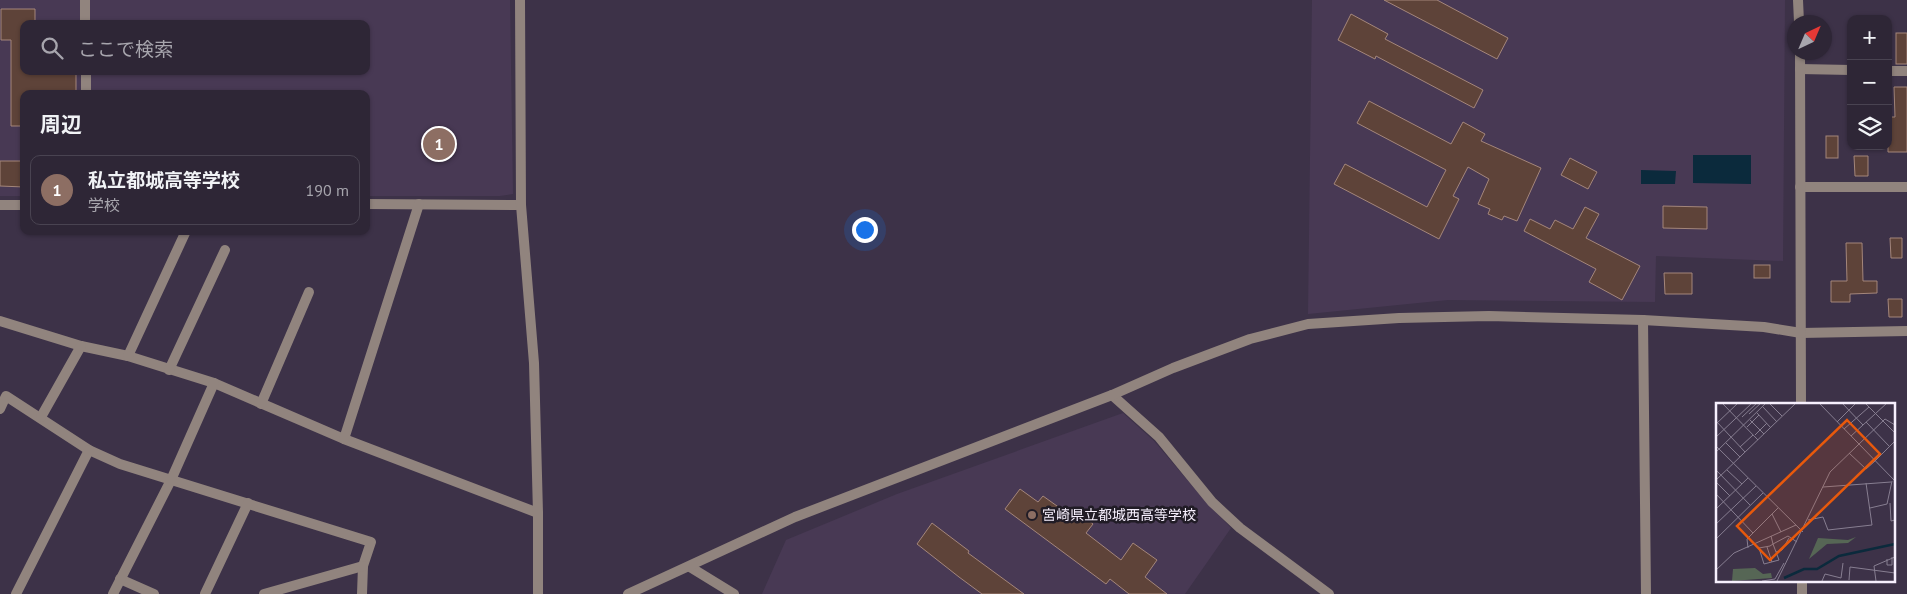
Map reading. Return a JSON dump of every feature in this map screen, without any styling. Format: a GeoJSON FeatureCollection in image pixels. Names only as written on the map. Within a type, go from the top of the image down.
{"type":"FeatureCollection","features":[{"type":"Feature","properties":{"kind":"street"},"geometry":{"type":"LineString","coordinates":[[85,0],[85,20]]}},
{"type":"Feature","properties":{"kind":"street"},"geometry":{"type":"LineString","coordinates":[[520,0],[521,205],[534,363],[538,594]]}},
{"type":"Feature","properties":{"kind":"street"},"geometry":{"type":"LineString","coordinates":[[1798,0],[1799,15]]}},
{"type":"Feature","properties":{"kind":"street"},"geometry":{"type":"LineString","coordinates":[[1800,60],[1801,403]]}},
{"type":"Feature","properties":{"kind":"street"},"geometry":{"type":"LineString","coordinates":[[1800,69],[1847,70]]}},
{"type":"Feature","properties":{"kind":"street"},"geometry":{"type":"LineString","coordinates":[[1892,71],[1907,71]]}},
{"type":"Feature","properties":{"kind":"street"},"geometry":{"type":"LineString","coordinates":[[86,75],[86,90]]}},
{"type":"Feature","properties":{"kind":"street"},"geometry":{"type":"LineString","coordinates":[[1800,187],[1907,187]]}},
{"type":"Feature","properties":{"kind":"street"},"geometry":{"type":"LineString","coordinates":[[370,204],[521,205]]}},
{"type":"Feature","properties":{"kind":"street"},"geometry":{"type":"LineString","coordinates":[[344,439],[418,204]]}},
{"type":"Feature","properties":{"kind":"street"},"geometry":{"type":"LineString","coordinates":[[0,205],[20,205]]}},
{"type":"Feature","properties":{"kind":"street"},"geometry":{"type":"LineString","coordinates":[[128,356],[184,235]]}},
{"type":"Feature","properties":{"kind":"street"},"geometry":{"type":"LineString","coordinates":[[169,370],[225,250]]}},
{"type":"Feature","properties":{"kind":"street"},"geometry":{"type":"LineString","coordinates":[[261,404],[309,292]]}},
{"type":"Feature","properties":{"kind":"street"},"geometry":{"type":"LineString","coordinates":[[628,594],[795,517],[1112,395],[1173,368],[1250,339],[1308,324],[1399,318],[1480,316],[1643,320],[1764,327],[1801,333],[1907,331]]}},
{"type":"Feature","properties":{"kind":"street"},"geometry":{"type":"LineString","coordinates":[[1643,320],[1646,594]]}},
{"type":"Feature","properties":{"kind":"street"},"geometry":{"type":"LineString","coordinates":[[0,321],[81,346],[128,356],[214,383],[344,439],[538,514]]}},
{"type":"Feature","properties":{"kind":"street"},"geometry":{"type":"LineString","coordinates":[[41,417],[81,346]]}},
{"type":"Feature","properties":{"kind":"street"},"geometry":{"type":"LineString","coordinates":[[113,594],[171,480],[214,383]]}},
{"type":"Feature","properties":{"kind":"street"},"geometry":{"type":"LineString","coordinates":[[1112,395],[1159,437],[1212,502],[1240,528],[1329,594]]}},
{"type":"Feature","properties":{"kind":"street"},"geometry":{"type":"LineString","coordinates":[[0,409],[6,396],[89,450],[120,464],[371,542],[363,566],[362,594]]}},
{"type":"Feature","properties":{"kind":"street"},"geometry":{"type":"LineString","coordinates":[[16,594],[89,450]]}},
{"type":"Feature","properties":{"kind":"street"},"geometry":{"type":"LineString","coordinates":[[205,594],[248,504]]}},
{"type":"Feature","properties":{"kind":"street"},"geometry":{"type":"LineString","coordinates":[[264,594],[363,566]]}},
{"type":"Feature","properties":{"kind":"street"},"geometry":{"type":"LineString","coordinates":[[690,567],[734,594]]}},
{"type":"Feature","properties":{"kind":"street"},"geometry":{"type":"LineString","coordinates":[[120,579],[154,594]]}},
{"type":"Feature","properties":{"kind":"shaded area"},"geometry":{"type":"Polygon","coordinates":[[[0,0],[510,0],[513,194],[500,196],[370,196],[370,90],[20,90],[20,196],[0,196],[0,0]]]}},
{"type":"Feature","properties":{"kind":"shaded area"},"geometry":{"type":"Polygon","coordinates":[[[1312,0],[1785,0],[1783,261],[1656,256],[1655,302],[1448,300],[1308,314],[1312,0]]]}},
{"type":"Feature","properties":{"kind":"shaded area","name":"宮崎県立都城西高等学校"},"geometry":{"type":"Polygon","coordinates":[[[1123,413],[1154,441],[1231,528],[1185,594],[762,594],[786,540],[897,494],[1123,413]]]}},
{"type":"Feature","properties":{"kind":"water"},"geometry":{"type":"Polygon","coordinates":[[[1693,155],[1751,155],[1751,184],[1693,183],[1693,155]]]}},
{"type":"Feature","properties":{"kind":"water"},"geometry":{"type":"Polygon","coordinates":[[[1641,170],[1676,171],[1675,184],[1641,184],[1641,170]]]}},
{"type":"Feature","properties":{"kind":"building"},"geometry":{"type":"Polygon","coordinates":[[[1384,0],[1437,0],[1508,38],[1497,59],[1384,0]]]}},
{"type":"Feature","properties":{"kind":"building"},"geometry":{"type":"Polygon","coordinates":[[[1,9],[35,9],[35,20],[20,20],[20,75],[76,75],[76,90],[20,90],[20,126],[11,126],[11,40],[1,40],[1,9]]]}},
{"type":"Feature","properties":{"kind":"building"},"geometry":{"type":"Polygon","coordinates":[[[1351,14],[1388,34],[1385,39],[1483,90],[1474,108],[1376,56],[1375,59],[1338,40],[1351,14]]]}},
{"type":"Feature","properties":{"kind":"building"},"geometry":{"type":"Polygon","coordinates":[[[1896,33],[1907,33],[1907,64],[1896,64],[1896,33]]]}},
{"type":"Feature","properties":{"kind":"building"},"geometry":{"type":"Polygon","coordinates":[[[1894,87],[1907,87],[1907,152],[1888,152],[1888,150],[1892,150],[1892,117],[1895,117],[1894,87]]]}},
{"type":"Feature","properties":{"kind":"building"},"geometry":{"type":"Polygon","coordinates":[[[1369,101],[1451,144],[1463,122],[1485,134],[1481,141],[1541,168],[1517,221],[1504,216],[1502,220],[1488,214],[1490,209],[1478,204],[1489,179],[1468,167],[1453,196],[1459,199],[1439,239],[1334,184],[1345,164],[1427,207],[1446,170],[1357,123],[1369,101]]]}},
{"type":"Feature","properties":{"kind":"building"},"geometry":{"type":"Polygon","coordinates":[[[1826,136],[1838,136],[1838,158],[1826,158],[1826,136]]]}},
{"type":"Feature","properties":{"kind":"building"},"geometry":{"type":"Polygon","coordinates":[[[1854,156],[1868,156],[1868,176],[1855,176],[1854,156]]]}},
{"type":"Feature","properties":{"kind":"building"},"geometry":{"type":"Polygon","coordinates":[[[1570,158],[1597,172],[1588,189],[1561,175],[1570,158]]]}},
{"type":"Feature","properties":{"kind":"building"},"geometry":{"type":"Polygon","coordinates":[[[0,161],[20,161],[20,187],[0,186],[0,161]]]}},
{"type":"Feature","properties":{"kind":"building"},"geometry":{"type":"Polygon","coordinates":[[[1663,206],[1707,207],[1707,229],[1663,228],[1663,206]]]}},
{"type":"Feature","properties":{"kind":"building"},"geometry":{"type":"Polygon","coordinates":[[[1585,207],[1599,214],[1586,238],[1640,266],[1622,300],[1589,282],[1596,269],[1524,231],[1530,219],[1550,229],[1555,220],[1573,229],[1585,207]]]}},
{"type":"Feature","properties":{"kind":"building"},"geometry":{"type":"Polygon","coordinates":[[[1890,238],[1902,238],[1902,258],[1891,258],[1890,238]]]}},
{"type":"Feature","properties":{"kind":"building"},"geometry":{"type":"Polygon","coordinates":[[[1846,243],[1862,243],[1863,281],[1877,281],[1877,293],[1850,294],[1850,302],[1831,302],[1831,281],[1847,281],[1846,243]]]}},
{"type":"Feature","properties":{"kind":"building"},"geometry":{"type":"Polygon","coordinates":[[[1754,265],[1770,265],[1770,278],[1754,278],[1754,265]]]}},
{"type":"Feature","properties":{"kind":"building"},"geometry":{"type":"Polygon","coordinates":[[[1664,273],[1692,273],[1692,294],[1665,294],[1664,273]]]}},
{"type":"Feature","properties":{"kind":"building"},"geometry":{"type":"Polygon","coordinates":[[[1888,299],[1902,299],[1902,317],[1889,317],[1888,299]]]}},
{"type":"Feature","properties":{"kind":"building"},"geometry":{"type":"Polygon","coordinates":[[[1020,489],[1038,502],[1043,496],[1078,521],[1082,515],[1093,524],[1086,533],[1121,560],[1133,543],[1157,560],[1145,577],[1167,594],[1129,594],[1110,579],[1106,584],[1005,509],[1020,489]]]}},
{"type":"Feature","properties":{"kind":"building"},"geometry":{"type":"Polygon","coordinates":[[[932,523],[969,551],[968,553],[1024,594],[982,594],[959,577],[917,544],[932,523]]]}},
{"type":"Feature","properties":{"kind":"place","name":"私立都城高等学校"},"geometry":{"type":"Point","coordinates":[439,144]}},
{"type":"Feature","properties":{"kind":"place","name":"宮崎県立都城西高等学校"},"geometry":{"type":"Point","coordinates":[1032,515]}}]}
